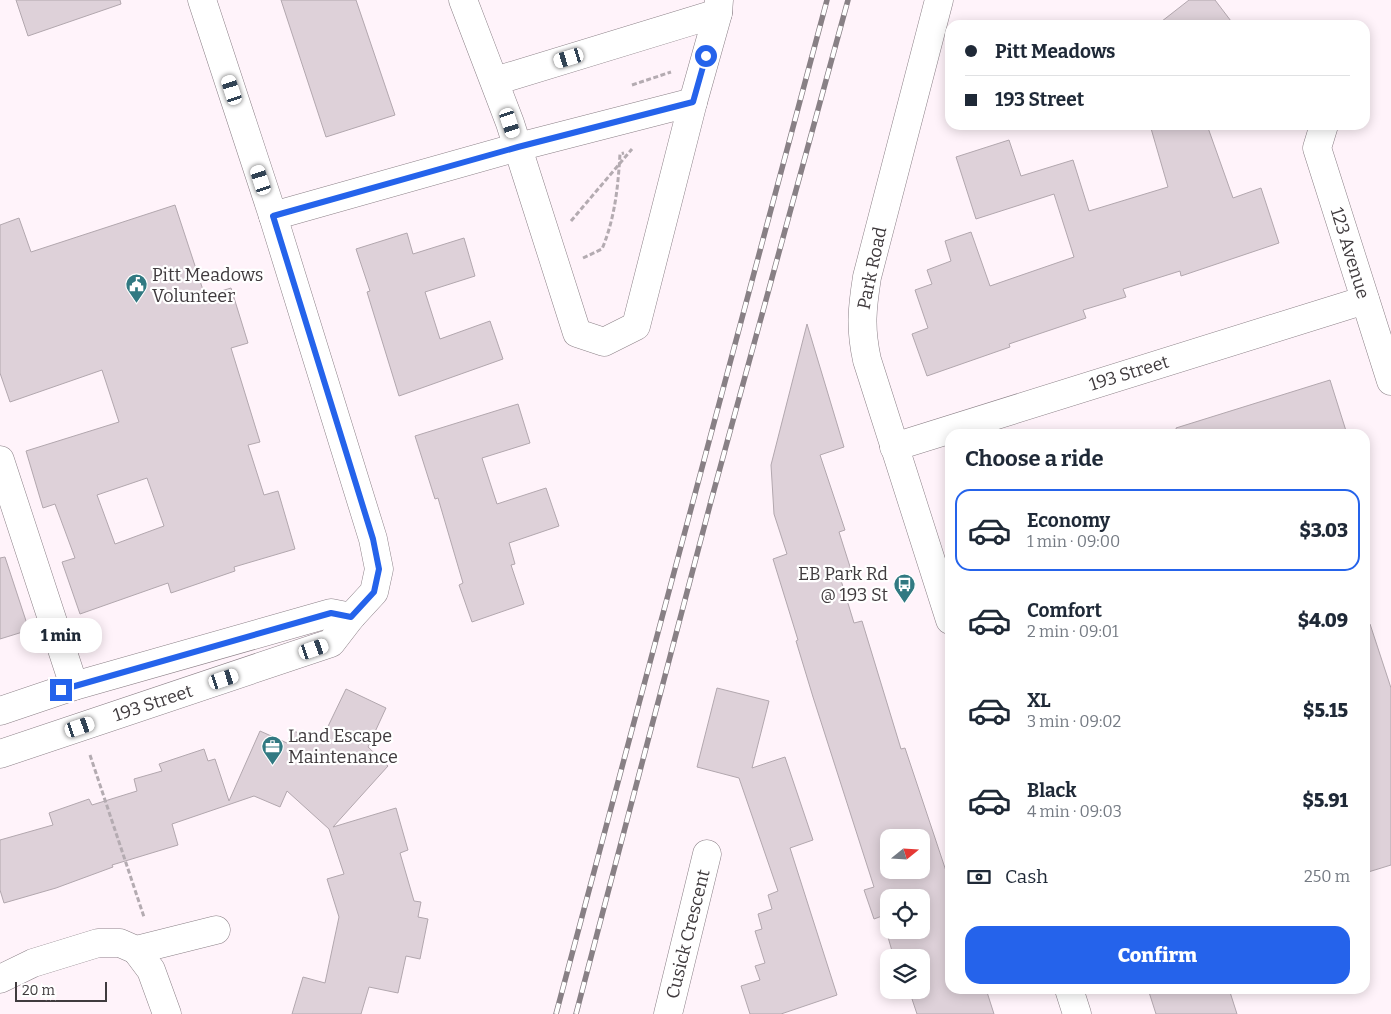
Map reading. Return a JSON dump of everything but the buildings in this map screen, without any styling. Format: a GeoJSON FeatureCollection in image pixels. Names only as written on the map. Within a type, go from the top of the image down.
{"type":"FeatureCollection","features":[{"type":"Feature","properties":{"kind":"street"},"geometry":{"type":"LineString","coordinates":[[202,0],[273,216],[518,147],[693,102]]}},
{"type":"Feature","properties":{"kind":"street","name":"Park Road"},"geometry":{"type":"LineString","coordinates":[[939,0],[867,277],[862,309],[863,340],[867,360],[945,605]]}},
{"type":"Feature","properties":{"kind":"street"},"geometry":{"type":"LineString","coordinates":[[469,2],[518,147],[577,333],[604,342],[636,326],[718,6]]}},
{"type":"Feature","properties":{"kind":"street"},"geometry":{"type":"LineString","coordinates":[[495,81],[718,6]]}},
{"type":"Feature","properties":{"kind":"street","name":"123 Avenue"},"geometry":{"type":"LineString","coordinates":[[1322,130],[1317,148],[1391,380]]}},
{"type":"Feature","properties":{"kind":"street","name":"193 Street"},"geometry":{"type":"LineString","coordinates":[[0,754],[331,643],[374,592],[379,569],[373,539],[273,216]]}},
{"type":"Feature","properties":{"kind":"street","name":"193 Street"},"geometry":{"type":"LineString","coordinates":[[952,429],[1365,300]]}},
{"type":"Feature","properties":{"kind":"street","name":"193 Street"},"geometry":{"type":"LineString","coordinates":[[894,447],[945,431]]}},
{"type":"Feature","properties":{"kind":"street"},"geometry":{"type":"LineString","coordinates":[[0,460],[74,686]]}},
{"type":"Feature","properties":{"kind":"street","name":"193 Street"},"geometry":{"type":"LineString","coordinates":[[0,711],[74,686],[331,613],[351,617]]}},
{"type":"Feature","properties":{"kind":"street","name":"Cusick Crescent"},"geometry":{"type":"LineString","coordinates":[[668,1014],[707,854]]}},
{"type":"Feature","properties":{"kind":"street"},"geometry":{"type":"LineString","coordinates":[[0,979],[33,963],[98,943],[120,943],[145,948],[216,930]]}},
{"type":"Feature","properties":{"kind":"street"},"geometry":{"type":"LineString","coordinates":[[145,948],[167,1014]]}},
{"type":"Feature","properties":{"kind":"street"},"geometry":{"type":"LineString","coordinates":[[1071,994],[1077,1014]]}},
{"type":"Feature","properties":{"kind":"path"},"geometry":{"type":"LineString","coordinates":[[556,266],[602,249],[610,231],[617,196],[620,154],[639,148]]}},
{"type":"Feature","properties":{"kind":"path"},"geometry":{"type":"LineString","coordinates":[[80,727],[145,948]]}},
{"type":"Feature","properties":{"kind":"railway"},"geometry":{"type":"LineString","coordinates":[[556,1014],[827,0]]}},
{"type":"Feature","properties":{"kind":"railway"},"geometry":{"type":"LineString","coordinates":[[576,1014],[711,501],[848,0]]}},
{"type":"Feature","properties":{"kind":"place","name":"Pitt Meadows Volunteer"},"geometry":{"type":"Point","coordinates":[136,304]}},
{"type":"Feature","properties":{"kind":"place","name":"EB Park Rd @ 193 St"},"geometry":{"type":"Point","coordinates":[904,603]}},
{"type":"Feature","properties":{"kind":"place","name":"Land Escape Maintenance"},"geometry":{"type":"Point","coordinates":[272,765]}},
{"type":"Feature","properties":{"kind":"route"},"geometry":{"type":"LineString","coordinates":[[61,690],[331,613],[351,617],[374,592],[379,569],[373,539],[273,216],[518,147],[693,102],[706,56]]}}]}
